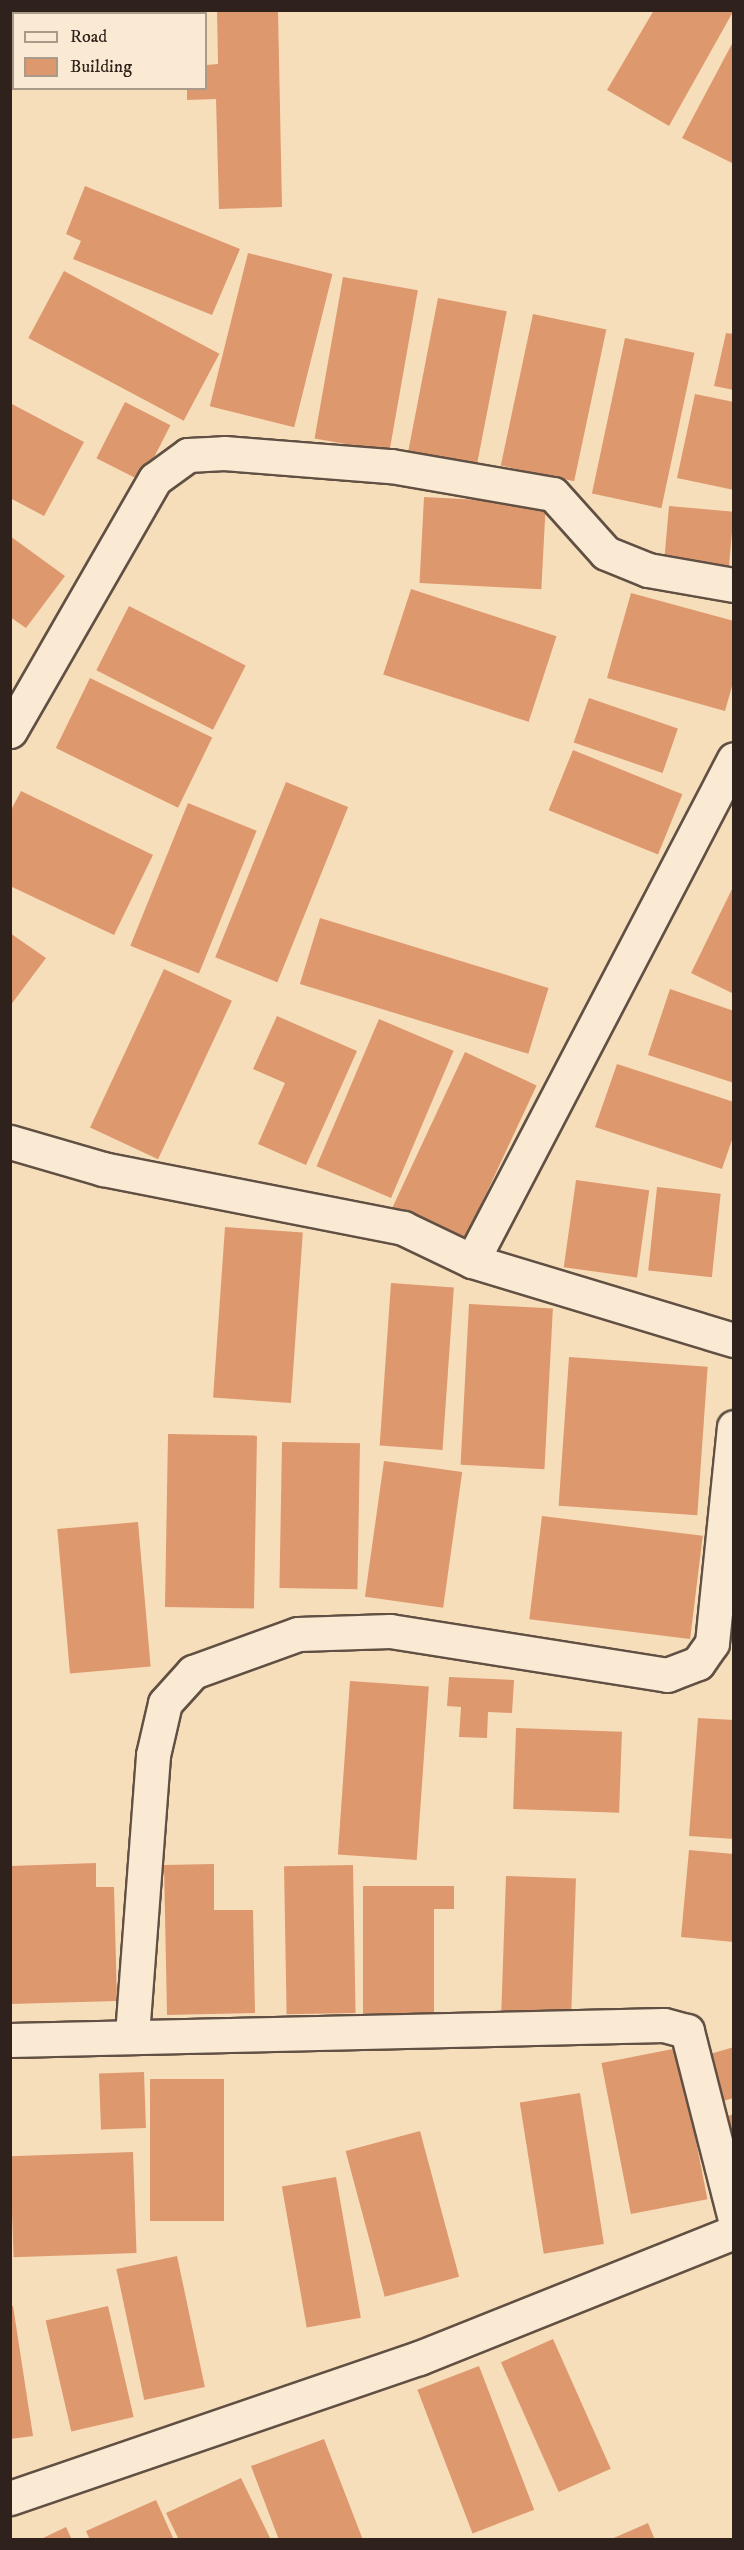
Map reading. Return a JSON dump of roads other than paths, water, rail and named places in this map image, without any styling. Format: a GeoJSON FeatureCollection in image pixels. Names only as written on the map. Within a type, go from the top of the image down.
{"type":"FeatureCollection","features":[{"type":"Feature","properties":{"kind":"street"},"geometry":{"type":"LineString","coordinates":[[10,731],[155,479],[188,455],[224,453],[391,466],[553,494],[606,553],[648,570],[734,585]]}},
{"type":"Feature","properties":{"kind":"street"},"geometry":{"type":"LineString","coordinates":[[472,1261],[724,800],[734,759]]}},
{"type":"Feature","properties":{"kind":"street"},"geometry":{"type":"LineString","coordinates":[[10,1142],[103,1169],[403,1228],[472,1261],[734,1340]]}},
{"type":"Feature","properties":{"kind":"street"},"geometry":{"type":"LineString","coordinates":[[132,2035],[153,1755],[165,1703],[193,1672],[298,1634],[390,1631],[667,1675],[698,1663],[712,1643],[734,1427]]}},
{"type":"Feature","properties":{"kind":"street"},"geometry":{"type":"LineString","coordinates":[[10,2040],[132,2035],[645,2024],[687,2031],[734,2215]]}},
{"type":"Feature","properties":{"kind":"street"},"geometry":{"type":"LineString","coordinates":[[10,2499],[419,2358],[734,2232]]}}]}
